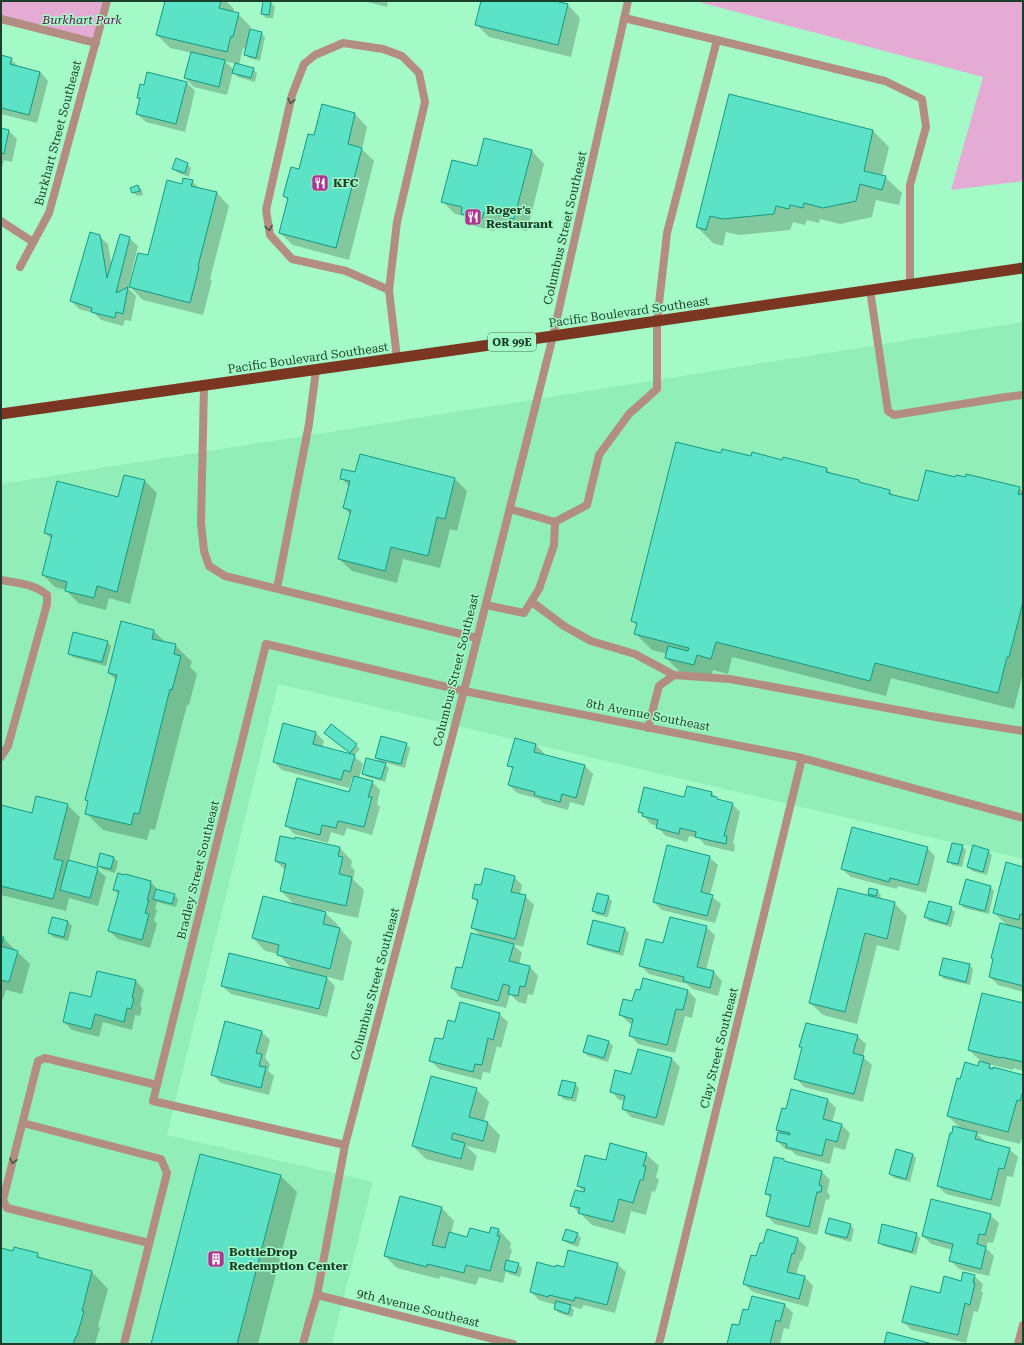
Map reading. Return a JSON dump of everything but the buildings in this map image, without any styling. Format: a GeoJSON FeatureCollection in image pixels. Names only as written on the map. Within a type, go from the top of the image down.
{"type":"FeatureCollection","features":[{"type":"Feature","properties":{"kind":"highway","name":"Pacific Boulevard Southeast"},"geometry":{"type":"LineString","coordinates":[[1,414],[1023,268]]}},
{"type":"Feature","properties":{"kind":"street","name":"Burkhart Street Southeast"},"geometry":{"type":"LineString","coordinates":[[20,267],[49,213],[96,43],[106,1]]}},
{"type":"Feature","properties":{"kind":"street","name":"Columbus Street Southeast"},"geometry":{"type":"LineString","coordinates":[[303,1344],[317,1295],[345,1145],[464,691],[553,336],[628,1]]}},
{"type":"Feature","properties":{"kind":"street"},"geometry":{"type":"LineString","coordinates":[[624,18],[885,81],[922,99],[926,127],[910,186],[910,284]]}},
{"type":"Feature","properties":{"kind":"street"},"geometry":{"type":"LineString","coordinates":[[1,19],[96,43]]}},
{"type":"Feature","properties":{"kind":"street"},"geometry":{"type":"LineString","coordinates":[[510,509],[555,522],[587,505],[599,455],[629,414],[657,389],[657,321],[667,233],[718,40]]}},
{"type":"Feature","properties":{"kind":"street"},"geometry":{"type":"LineString","coordinates":[[390,290],[346,272],[292,258],[270,235],[266,210],[292,95],[304,64],[315,55],[343,43],[383,49],[402,56],[419,72],[425,102],[397,222],[390,290],[397,358]]}},
{"type":"Feature","properties":{"kind":"street"},"geometry":{"type":"LineString","coordinates":[[1,221],[33,242]]}},
{"type":"Feature","properties":{"kind":"street"},"geometry":{"type":"LineString","coordinates":[[870,290],[888,411],[894,415],[1006,397],[1023,396]]}},
{"type":"Feature","properties":{"kind":"street"},"geometry":{"type":"LineString","coordinates":[[277,588],[308,424],[316,370]]}},
{"type":"Feature","properties":{"kind":"street"},"geometry":{"type":"LineString","coordinates":[[204,386],[201,523],[204,551],[209,566],[225,576],[477,638]]}},
{"type":"Feature","properties":{"kind":"street"},"geometry":{"type":"LineString","coordinates":[[486,605],[524,613],[539,589],[554,545],[555,522]]}},
{"type":"Feature","properties":{"kind":"street"},"geometry":{"type":"LineString","coordinates":[[1,580],[27,585],[42,590],[47,595],[45,611],[8,746],[1,756]]}},
{"type":"Feature","properties":{"kind":"street"},"geometry":{"type":"LineString","coordinates":[[532,602],[564,626],[591,641],[635,654],[674,675],[730,679],[942,718],[1023,731]]}},
{"type":"Feature","properties":{"kind":"street","name":"8th Avenue Southeast"},"geometry":{"type":"LineString","coordinates":[[266,644],[464,691],[802,758],[1023,818]]}},
{"type":"Feature","properties":{"kind":"street","name":"Bradley Street Southeast"},"geometry":{"type":"LineString","coordinates":[[266,644],[153,1101],[345,1145]]}},
{"type":"Feature","properties":{"kind":"street"},"geometry":{"type":"LineString","coordinates":[[648,728],[659,686],[674,675]]}},
{"type":"Feature","properties":{"kind":"street","name":"Clay Street Southeast"},"geometry":{"type":"LineString","coordinates":[[659,1344],[802,758]]}},
{"type":"Feature","properties":{"kind":"street"},"geometry":{"type":"LineString","coordinates":[[149,1243],[7,1208],[3,1200],[38,1061],[45,1058],[157,1085]]}},
{"type":"Feature","properties":{"kind":"street"},"geometry":{"type":"LineString","coordinates":[[23,1123],[161,1159],[167,1173],[124,1344]]}},
{"type":"Feature","properties":{"kind":"street","name":"9th Avenue Southeast"},"geometry":{"type":"LineString","coordinates":[[317,1295],[513,1344]]}},
{"type":"Feature","properties":{"kind":"street"},"geometry":{"type":"LineString","coordinates":[[1018,1344],[1023,1325]]}},
{"type":"Feature","properties":{"kind":"shaded area"},"geometry":{"type":"Polygon","coordinates":[[[1023,322],[1023,859],[278,684],[167,1135],[373,1182],[332,1344],[1,1344],[1,484],[1023,322]]]}},
{"type":"Feature","properties":{"kind":"green space","name":"Burkhart Park"},"geometry":{"type":"Polygon","coordinates":[[[1,1],[107,1],[96,43],[1,19],[1,1]]]}},
{"type":"Feature","properties":{"kind":"green space"},"geometry":{"type":"Polygon","coordinates":[[[695,1],[1023,1],[1023,181],[951,190],[983,77],[695,1]]]}},
{"type":"Feature","properties":{"kind":"place","name":"KFC"},"geometry":{"type":"Point","coordinates":[320,183]}},
{"type":"Feature","properties":{"kind":"place","name":"Roger's Restaurant"},"geometry":{"type":"Point","coordinates":[473,217]}},
{"type":"Feature","properties":{"kind":"place","name":"BottleDrop Redemption Center"},"geometry":{"type":"Point","coordinates":[216,1259]}}]}
